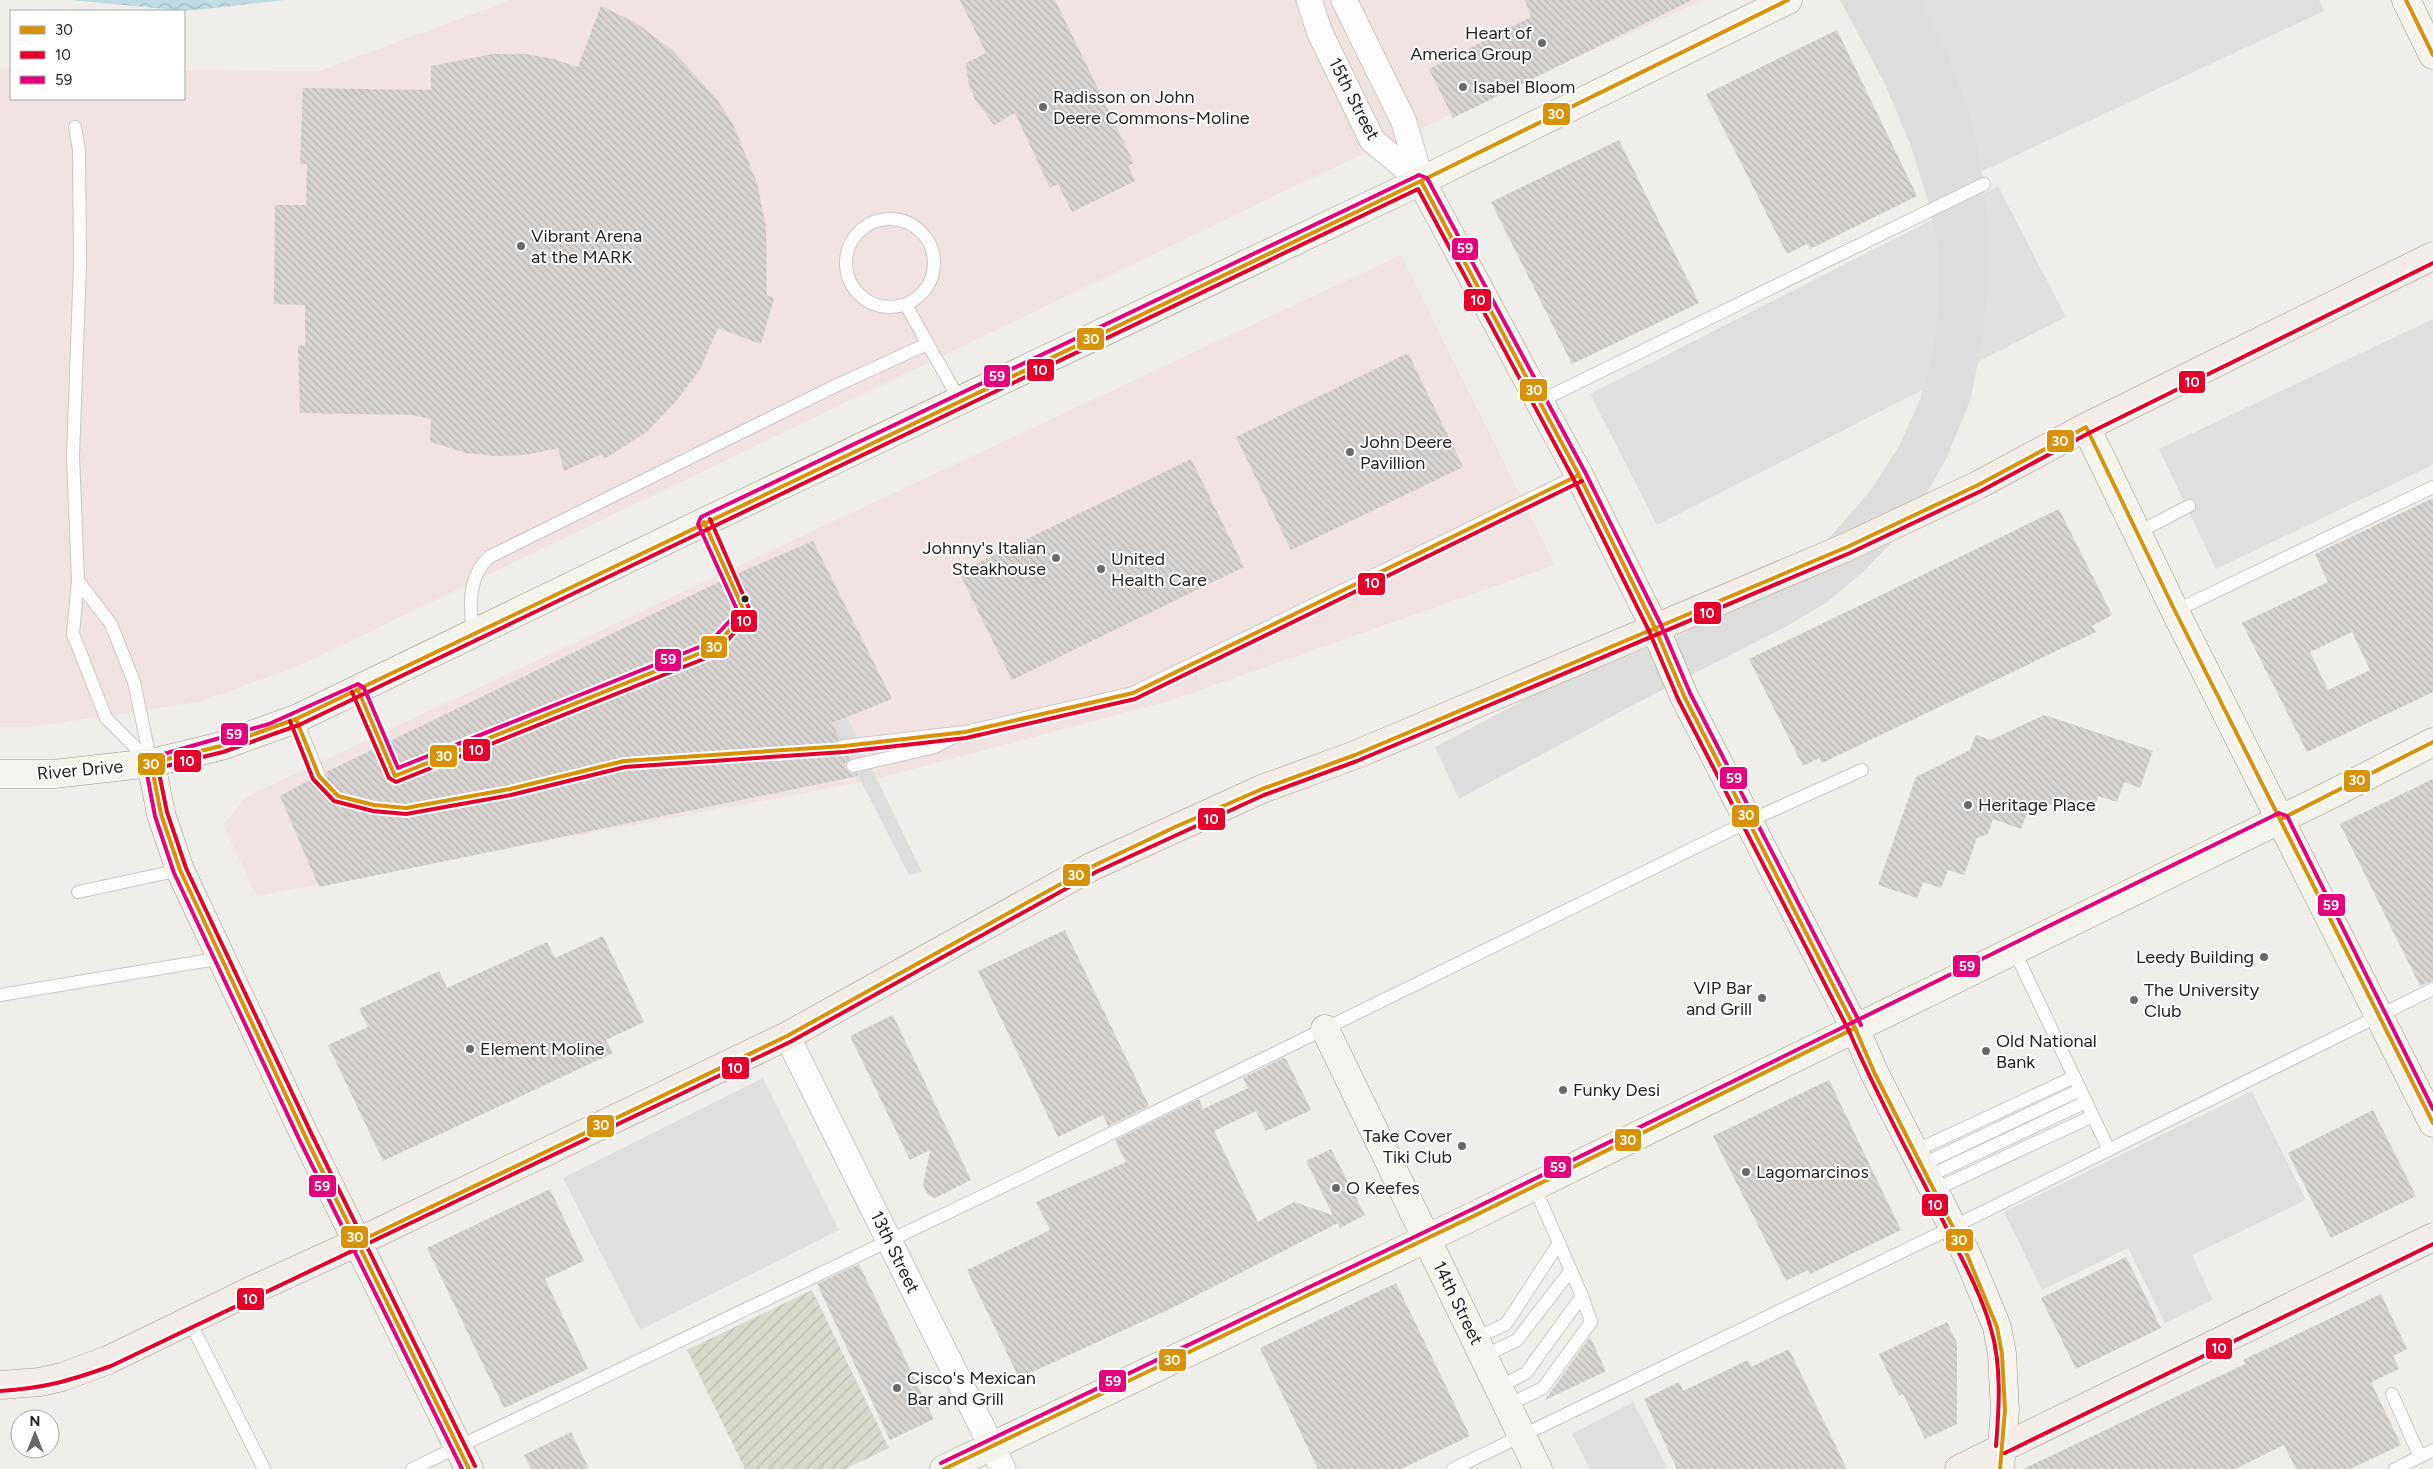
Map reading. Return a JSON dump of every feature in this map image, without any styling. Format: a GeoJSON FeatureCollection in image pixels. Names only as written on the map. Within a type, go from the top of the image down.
{"type":"FeatureCollection","features":[{"type":"Feature","properties":{"kind":"main road"},"geometry":{"type":"LineString","coordinates":[[0,1385],[40,1382],[62,1377],[108,1360],[787,1036],[1093,866],[1158,834],[1262,789],[1355,755],[1847,548],[1978,485],[2086,428],[2433,256]]}},
{"type":"Feature","properties":{"kind":"main road"},"geometry":{"type":"LineString","coordinates":[[1959,1469],[2001,1458],[2433,1237]]}},
{"type":"Feature","properties":{"kind":"street","name":"15th Street"},"geometry":{"type":"LineString","coordinates":[[1309,0],[1320,33],[1372,140],[1421,181]]}},
{"type":"Feature","properties":{"kind":"street","name":"15th Street"},"geometry":{"type":"LineString","coordinates":[[1344,0],[1404,122],[1421,181],[1538,402],[1579,475],[1655,628],[1684,696],[1855,1028],[1874,1072],[1953,1226],[1997,1327],[2002,1354],[2005,1410],[2001,1458]]}},
{"type":"Feature","properties":{"kind":"street","name":"River Drive"},"geometry":{"type":"LineString","coordinates":[[0,774],[54,774],[151,763],[221,746],[296,719],[704,522],[1421,181],[1788,0]]}},
{"type":"Feature","properties":{"kind":"street"},"geometry":{"type":"LineString","coordinates":[[2406,0],[2433,55]]}},
{"type":"Feature","properties":{"kind":"street"},"geometry":{"type":"LineString","coordinates":[[2086,428],[2175,611],[2433,1124]]}},
{"type":"Feature","properties":{"kind":"street"},"geometry":{"type":"LineString","coordinates":[[944,1469],[998,1458],[1427,1239],[2281,819],[2433,742]]}},
{"type":"Feature","properties":{"kind":"street"},"geometry":{"type":"LineString","coordinates":[[151,763],[161,814],[180,870],[305,1136],[464,1458]]}},
{"type":"Feature","properties":{"kind":"street","name":"14th Street"},"geometry":{"type":"LineString","coordinates":[[1325,1029],[1538,1469]]}},
{"type":"Feature","properties":{"kind":"street","name":"13th Street"},"geometry":{"type":"LineString","coordinates":[[787,1036],[998,1458]]}},
{"type":"Feature","properties":{"kind":"lane"},"geometry":{"type":"LineString","coordinates":[[74,127],[79,150],[80,264],[73,456],[78,581],[73,634],[106,718],[151,763]]}},
{"type":"Feature","properties":{"kind":"lane"},"geometry":{"type":"LineString","coordinates":[[1538,402],[1984,184]]}},
{"type":"Feature","properties":{"kind":"lane"},"geometry":{"type":"LineString","coordinates":[[892,219],[907,222],[920,231],[929,243],[934,263],[932,278],[924,292],[906,305],[890,308],[875,306],[862,298],[848,280],[845,265],[847,250],[855,236],[869,224],[892,219]]}},
{"type":"Feature","properties":{"kind":"lane"},"geometry":{"type":"LineString","coordinates":[[906,305],[960,401]]}},
{"type":"Feature","properties":{"kind":"lane"},"geometry":{"type":"LineString","coordinates":[[473,634],[470,604],[471,588],[481,565],[489,557],[833,387],[927,344]]}},
{"type":"Feature","properties":{"kind":"lane"},"geometry":{"type":"LineString","coordinates":[[844,746],[965,732],[1133,693],[1579,475]]}},
{"type":"Feature","properties":{"kind":"lane"},"geometry":{"type":"LineString","coordinates":[[2175,611],[2433,487]]}},
{"type":"Feature","properties":{"kind":"lane"},"geometry":{"type":"LineString","coordinates":[[2137,533],[2189,506]]}},
{"type":"Feature","properties":{"kind":"lane"},"geometry":{"type":"LineString","coordinates":[[704,522],[728,577]]}},
{"type":"Feature","properties":{"kind":"lane"},"geometry":{"type":"LineString","coordinates":[[78,581],[110,624],[134,682],[151,763]]}},
{"type":"Feature","properties":{"kind":"lane"},"geometry":{"type":"LineString","coordinates":[[296,719],[319,776]]}},
{"type":"Feature","properties":{"kind":"lane"},"geometry":{"type":"LineString","coordinates":[[853,766],[935,747],[965,732]]}},
{"type":"Feature","properties":{"kind":"lane"},"geometry":{"type":"LineString","coordinates":[[412,1469],[464,1458],[889,1241],[1749,821],[1862,770]]}},
{"type":"Feature","properties":{"kind":"lane"},"geometry":{"type":"LineString","coordinates":[[78,892],[180,870]]}},
{"type":"Feature","properties":{"kind":"lane"},"geometry":{"type":"LineString","coordinates":[[2014,950],[2109,1150]]}},
{"type":"Feature","properties":{"kind":"lane"},"geometry":{"type":"LineString","coordinates":[[0,995],[222,958]]}},
{"type":"Feature","properties":{"kind":"lane"},"geometry":{"type":"LineString","coordinates":[[1452,1469],[2109,1150],[2433,989]]}},
{"type":"Feature","properties":{"kind":"lane"},"geometry":{"type":"LineString","coordinates":[[1924,1171],[2074,1077]]}},
{"type":"Feature","properties":{"kind":"lane"},"geometry":{"type":"LineString","coordinates":[[1924,1171],[2080,1090]]}},
{"type":"Feature","properties":{"kind":"lane"},"geometry":{"type":"LineString","coordinates":[[1924,1171],[2086,1102]]}},
{"type":"Feature","properties":{"kind":"lane"},"geometry":{"type":"LineString","coordinates":[[1924,1171],[2093,1116]]}},
{"type":"Feature","properties":{"kind":"lane"},"geometry":{"type":"LineString","coordinates":[[1503,1396],[1543,1388],[1591,1322],[1582,1296],[1534,1186]]}},
{"type":"Feature","properties":{"kind":"lane"},"geometry":{"type":"LineString","coordinates":[[1480,1347],[1506,1324],[1559,1243]]}},
{"type":"Feature","properties":{"kind":"lane"},"geometry":{"type":"LineString","coordinates":[[1480,1347],[1517,1340],[1570,1270]]}},
{"type":"Feature","properties":{"kind":"lane"},"geometry":{"type":"LineString","coordinates":[[1503,1396],[1526,1373],[1582,1296]]}},
{"type":"Feature","properties":{"kind":"lane"},"geometry":{"type":"LineString","coordinates":[[189,1320],[264,1469]]}},
{"type":"Feature","properties":{"kind":"lane"},"geometry":{"type":"LineString","coordinates":[[2392,1394],[2420,1457]]}},
{"type":"Feature","properties":{"kind":"lane"},"geometry":{"type":"LineString","coordinates":[[2395,1469],[2433,1450]]}},
{"type":"Feature","properties":{"kind":"shaded area"},"geometry":{"type":"Polygon","coordinates":[[[511,0],[1704,0],[1320,174],[303,664],[199,702],[31,727],[0,727],[0,69],[10,69],[10,100],[185,100],[185,70],[319,71],[511,0]]]}},
{"type":"Feature","properties":{"kind":"shaded area"},"geometry":{"type":"Polygon","coordinates":[[[1910,0],[2319,0],[2324,11],[1942,190],[1910,0]]]}},
{"type":"Feature","properties":{"kind":"shaded area"},"geometry":{"type":"Polygon","coordinates":[[[1998,186],[2066,317],[1657,525],[1590,394],[1998,186]]]}},
{"type":"Feature","properties":{"kind":"shaded area"},"geometry":{"type":"Polygon","coordinates":[[[1401,255],[1555,565],[1169,701],[868,781],[257,896],[223,825],[246,797],[1401,255]]]}},
{"type":"Feature","properties":{"kind":"shaded area"},"geometry":{"type":"Polygon","coordinates":[[[2433,319],[2433,465],[2216,569],[2159,449],[2433,319]]]}},
{"type":"Feature","properties":{"kind":"shaded area"},"geometry":{"type":"Polygon","coordinates":[[[763,1078],[839,1230],[640,1330],[563,1178],[763,1078]]]}},
{"type":"Feature","properties":{"kind":"shaded area"},"geometry":{"type":"Polygon","coordinates":[[[2252,1091],[2306,1200],[2192,1255],[2213,1300],[2165,1323],[2128,1248],[2042,1290],[2004,1212],[2252,1091]]]}},
{"type":"Feature","properties":{"kind":"shaded area"},"geometry":{"type":"Polygon","coordinates":[[[812,1290],[889,1448],[845,1469],[745,1469],[687,1350],[812,1290]]]}},
{"type":"Feature","properties":{"kind":"shaded area"},"geometry":{"type":"Polygon","coordinates":[[[1633,1402],[1668,1469],[1590,1469],[1572,1434],[1633,1402]]]}},
{"type":"Feature","properties":{"kind":"water"},"geometry":{"type":"Polygon","coordinates":[[[70,0],[284,0],[187,11],[70,0]]]}},
{"type":"Feature","properties":{"kind":"pier"},"geometry":{"type":"Polygon","coordinates":[[[1840,0],[1921,0],[1949,57],[1971,119],[1981,166],[1988,225],[1988,287],[1982,343],[1970,401],[1947,457],[1922,502],[1896,538],[1863,572],[1826,603],[1787,626],[1633,705],[1459,799],[1435,747],[1541,691],[1677,636],[1774,582],[1830,537],[1871,490],[1899,446],[1921,397],[1934,348],[1939,298],[1938,244],[1928,201],[1910,144],[1885,84],[1840,0]]]}},
{"type":"Feature","properties":{"kind":"pier"},"geometry":{"type":"Polygon","coordinates":[[[847,717],[922,872],[909,875],[832,724],[847,717]]]}},
{"type":"Feature","properties":{"kind":"building","name":"Radisson on John Deere Commons-Moline"},"geometry":{"type":"Polygon","coordinates":[[[960,0],[1055,0],[1134,163],[1128,166],[1135,181],[1072,212],[1058,184],[1050,188],[1015,113],[994,125],[975,100],[968,81],[966,63],[986,53],[960,0]]]}},
{"type":"Feature","properties":{"kind":"building","name":"Heart of America Group"},"geometry":{"type":"Polygon","coordinates":[[[1525,0],[1692,0],[1453,118],[1429,69],[1531,17],[1525,0]]]}},
{"type":"Feature","properties":{"kind":"building","name":"Vibrant Arena at the MARK"},"geometry":{"type":"Polygon","coordinates":[[[601,6],[636,23],[671,49],[716,98],[734,126],[757,183],[766,227],[767,295],[774,298],[761,344],[718,328],[700,369],[678,399],[647,432],[604,459],[602,454],[564,471],[558,448],[526,455],[494,456],[466,453],[430,442],[431,419],[411,415],[300,413],[298,346],[305,345],[305,305],[274,304],[275,205],[306,205],[307,164],[300,164],[303,88],[431,90],[431,66],[493,54],[526,54],[553,59],[578,67],[601,6]]]}},
{"type":"Feature","properties":{"kind":"building"},"geometry":{"type":"Polygon","coordinates":[[[1837,30],[1917,196],[1810,249],[1807,244],[1787,254],[1706,94],[1837,30]]]}},
{"type":"Feature","properties":{"kind":"building"},"geometry":{"type":"Polygon","coordinates":[[[1619,140],[1699,303],[1572,364],[1491,202],[1619,140]]]}},
{"type":"Feature","properties":{"kind":"building","name":"John Deere Pavillion"},"geometry":{"type":"Polygon","coordinates":[[[1408,353],[1463,467],[1291,550],[1236,437],[1408,353]]]}},
{"type":"Feature","properties":{"kind":"building","name":"United Health Care"},"geometry":{"type":"Polygon","coordinates":[[[1191,459],[1244,567],[1012,680],[959,572],[1191,459]]]}},
{"type":"Feature","properties":{"kind":"building"},"geometry":{"type":"Polygon","coordinates":[[[2433,498],[2433,692],[2307,752],[2242,623],[2328,582],[2315,554],[2433,498]],[[2352,632],[2310,652],[2328,690],[2370,670],[2352,632]]]}},
{"type":"Feature","properties":{"kind":"building"},"geometry":{"type":"Polygon","coordinates":[[[2059,509],[2112,615],[2092,626],[2096,632],[1822,763],[1819,758],[1803,766],[1749,659],[2059,509]]]}},
{"type":"Feature","properties":{"kind":"building"},"geometry":{"type":"Polygon","coordinates":[[[813,541],[892,699],[832,723],[840,739],[836,743],[837,750],[847,754],[850,759],[845,763],[845,768],[850,774],[857,773],[858,776],[319,887],[280,796],[312,779],[317,784],[322,783],[327,778],[326,772],[721,581],[727,585],[732,584],[736,574],[813,541]]]}},
{"type":"Feature","properties":{"kind":"building","name":"Heritage Place"},"geometry":{"type":"Polygon","coordinates":[[[2044,715],[2153,751],[2140,788],[2124,782],[2117,802],[2098,796],[2092,814],[2057,802],[2044,807],[2031,802],[2021,829],[1993,819],[1988,834],[1977,838],[1964,875],[1948,870],[1941,888],[1923,882],[1917,898],[1878,885],[1916,777],[1970,750],[1976,735],[1991,740],[2044,715]]]}},
{"type":"Feature","properties":{"kind":"building"},"geometry":{"type":"Polygon","coordinates":[[[2433,779],[2433,981],[2420,986],[2340,824],[2433,779]]]}},
{"type":"Feature","properties":{"kind":"building"},"geometry":{"type":"Polygon","coordinates":[[[1065,930],[1149,1106],[1108,1126],[1103,1115],[1058,1137],[978,971],[1065,930]]]}},
{"type":"Feature","properties":{"kind":"building","name":"Element Moline"},"geometry":{"type":"Polygon","coordinates":[[[603,936],[644,1022],[606,1040],[613,1053],[383,1161],[328,1045],[368,1027],[359,1009],[439,971],[447,988],[547,942],[555,958],[603,936]]]}},
{"type":"Feature","properties":{"kind":"building"},"geometry":{"type":"Polygon","coordinates":[[[893,1015],[971,1180],[935,1198],[927,1194],[923,1185],[930,1150],[910,1160],[850,1036],[893,1015]]]}},
{"type":"Feature","properties":{"kind":"building"},"geometry":{"type":"Polygon","coordinates":[[[1283,1058],[1286,1059],[1311,1110],[1266,1131],[1256,1111],[1214,1131],[1258,1222],[1294,1202],[1333,1215],[1306,1161],[1331,1149],[1365,1215],[1340,1228],[1338,1223],[1170,1309],[1019,1378],[967,1270],[1050,1230],[1036,1202],[1126,1162],[1115,1140],[1199,1099],[1203,1109],[1248,1088],[1243,1078],[1283,1058]]]}},
{"type":"Feature","properties":{"kind":"building"},"geometry":{"type":"Polygon","coordinates":[[[1829,1080],[1901,1230],[1810,1274],[1808,1270],[1786,1281],[1713,1136],[1829,1080]]]}},
{"type":"Feature","properties":{"kind":"building"},"geometry":{"type":"Polygon","coordinates":[[[2373,1110],[2416,1196],[2331,1238],[2288,1153],[2373,1110]]]}},
{"type":"Feature","properties":{"kind":"building"},"geometry":{"type":"Polygon","coordinates":[[[550,1189],[584,1261],[545,1279],[588,1369],[504,1408],[427,1248],[550,1189]]]}},
{"type":"Feature","properties":{"kind":"building"},"geometry":{"type":"Polygon","coordinates":[[[2126,1257],[2161,1328],[2076,1369],[2041,1298],[2126,1257]]]}},
{"type":"Feature","properties":{"kind":"building"},"geometry":{"type":"Polygon","coordinates":[[[859,1264],[934,1419],[890,1440],[817,1284],[859,1264]]]}},
{"type":"Feature","properties":{"kind":"building"},"geometry":{"type":"Polygon","coordinates":[[[1396,1283],[1470,1436],[1401,1469],[1318,1469],[1260,1348],[1396,1283]]]}},
{"type":"Feature","properties":{"kind":"building"},"geometry":{"type":"Polygon","coordinates":[[[2381,1294],[2407,1349],[2393,1356],[2399,1369],[2371,1382],[2401,1445],[2350,1469],[2296,1469],[2284,1445],[2235,1469],[2023,1469],[2245,1364],[2243,1360],[2381,1294]]]}},
{"type":"Feature","properties":{"kind":"building"},"geometry":{"type":"Polygon","coordinates":[[[1947,1322],[1957,1343],[1957,1424],[1925,1439],[1903,1394],[1899,1396],[1879,1354],[1947,1322]]]}},
{"type":"Feature","properties":{"kind":"building"},"geometry":{"type":"Polygon","coordinates":[[[1590,1337],[1606,1371],[1543,1401],[1550,1393],[1590,1337]]]}},
{"type":"Feature","properties":{"kind":"building"},"geometry":{"type":"Polygon","coordinates":[[[1789,1349],[1847,1469],[1677,1469],[1644,1399],[1679,1382],[1683,1391],[1748,1360],[1751,1367],[1789,1349]]]}},
{"type":"Feature","properties":{"kind":"building"},"geometry":{"type":"Polygon","coordinates":[[[571,1432],[589,1469],[531,1469],[524,1455],[571,1432]]]}},
{"type":"Feature","properties":{"kind":"transit line","name":"30"},"geometry":{"type":"LineString","coordinates":[[469,1469],[305,1136],[180,870],[161,814],[151,763],[221,746],[296,719],[1421,181],[1788,0]]}},
{"type":"Feature","properties":{"kind":"transit line","name":"30"},"geometry":{"type":"LineString","coordinates":[[2406,0],[2433,55]]}},
{"type":"Feature","properties":{"kind":"transit line","name":"59"},"geometry":{"type":"LineString","coordinates":[[462,1469],[299,1139],[174,873],[155,816],[145,764],[146,759],[269,724],[358,684],[364,688],[398,768],[709,643],[738,612],[698,524],[701,517],[1419,175],[1427,178],[1585,472],[1661,625],[1690,693],[1861,1025]]}},
{"type":"Feature","properties":{"kind":"transit line","name":"30"},"geometry":{"type":"LineString","coordinates":[[1421,181],[1579,475],[1655,628],[1684,696],[1855,1028],[1874,1072],[1968,1257],[1997,1327],[2002,1354],[2005,1410],[2000,1469]]}},
{"type":"Feature","properties":{"kind":"transit line","name":"10"},"geometry":{"type":"LineString","coordinates":[[475,1466],[311,1133],[186,868],[167,812],[158,768],[223,752],[299,725],[1418,189],[1573,478],[1649,631],[1678,699],[1849,1031],[1881,1101],[1975,1286],[1987,1315],[1997,1358],[1999,1402],[1996,1446]]}},
{"type":"Feature","properties":{"kind":"transit line","name":"10"},"geometry":{"type":"LineString","coordinates":[[0,1391],[57,1383],[111,1366],[790,1042],[1096,872],[1264,795],[1357,761],[1850,553],[1981,491],[2089,433],[2433,263]]}},
{"type":"Feature","properties":{"kind":"transit line","name":"30"},"geometry":{"type":"LineString","coordinates":[[358,1242],[787,1036],[1093,866],[1175,827],[1262,789],[1355,755],[1847,547],[1978,485],[2086,427],[2175,611],[2433,1123]]}},
{"type":"Feature","properties":{"kind":"transit line","name":"30"},"geometry":{"type":"LineString","coordinates":[[296,719],[319,776],[338,796],[374,805],[406,808],[510,789],[624,761],[844,746],[965,732],[1133,693],[1579,475]]}},
{"type":"Feature","properties":{"kind":"transit line","name":"10"},"geometry":{"type":"LineString","coordinates":[[290,721],[313,779],[334,801],[373,811],[406,814],[511,795],[625,767],[844,752],[966,738],[1135,699],[1582,481]]}},
{"type":"Feature","properties":{"kind":"transit line","name":"10"},"geometry":{"type":"LineString","coordinates":[[352,692],[389,778],[396,782],[716,654],[751,613],[710,519]]}},
{"type":"Feature","properties":{"kind":"transit line","name":"30"},"geometry":{"type":"LineString","coordinates":[[358,690],[395,776],[713,648],[745,613],[704,522]]}},
{"type":"Feature","properties":{"kind":"transit line","name":"30"},"geometry":{"type":"LineString","coordinates":[[2281,819],[2433,742]]}},
{"type":"Feature","properties":{"kind":"transit line","name":"59"},"geometry":{"type":"LineString","coordinates":[[941,1463],[1475,1208],[2279,813],[2287,816],[2433,1109]]}},
{"type":"Feature","properties":{"kind":"transit line","name":"30"},"geometry":{"type":"LineString","coordinates":[[944,1469],[1478,1214],[1855,1028]]}},
{"type":"Feature","properties":{"kind":"transit line","name":"10"},"geometry":{"type":"LineString","coordinates":[[2005,1453],[2433,1244]]}},
{"type":"Feature","properties":{"kind":"place","name":"Heart of America Group"},"geometry":{"type":"Point","coordinates":[1542,43]}},
{"type":"Feature","properties":{"kind":"place","name":"Isabel Bloom"},"geometry":{"type":"Point","coordinates":[1463,87]}},
{"type":"Feature","properties":{"kind":"place","name":"Radisson on John Deere Commons-Moline"},"geometry":{"type":"Point","coordinates":[1043,107]}},
{"type":"Feature","properties":{"kind":"place","name":"Vibrant Arena at the MARK"},"geometry":{"type":"Point","coordinates":[521,246]}},
{"type":"Feature","properties":{"kind":"place","name":"John Deere Pavillion"},"geometry":{"type":"Point","coordinates":[1350,452]}},
{"type":"Feature","properties":{"kind":"place","name":"Johnny's Italian Steakhouse"},"geometry":{"type":"Point","coordinates":[1056,558]}},
{"type":"Feature","properties":{"kind":"place","name":"United Health Care"},"geometry":{"type":"Point","coordinates":[1101,569]}},
{"type":"Feature","properties":{"kind":"place","name":"Heritage Place"},"geometry":{"type":"Point","coordinates":[1968,805]}},
{"type":"Feature","properties":{"kind":"place","name":"Leedy Building"},"geometry":{"type":"Point","coordinates":[2264,957]}},
{"type":"Feature","properties":{"kind":"place","name":"VIP Bar and Grill"},"geometry":{"type":"Point","coordinates":[1762,998]}},
{"type":"Feature","properties":{"kind":"place","name":"The University Club"},"geometry":{"type":"Point","coordinates":[2134,1000]}},
{"type":"Feature","properties":{"kind":"place","name":"Element Moline"},"geometry":{"type":"Point","coordinates":[470,1049]}},
{"type":"Feature","properties":{"kind":"place","name":"Old National Bank"},"geometry":{"type":"Point","coordinates":[1986,1051]}},
{"type":"Feature","properties":{"kind":"place","name":"Funky Desi"},"geometry":{"type":"Point","coordinates":[1563,1090]}},
{"type":"Feature","properties":{"kind":"place","name":"Take Cover Tiki Club"},"geometry":{"type":"Point","coordinates":[1462,1146]}},
{"type":"Feature","properties":{"kind":"place","name":"Lagomarcinos"},"geometry":{"type":"Point","coordinates":[1746,1172]}},
{"type":"Feature","properties":{"kind":"place","name":"O Keefes"},"geometry":{"type":"Point","coordinates":[1336,1188]}},
{"type":"Feature","properties":{"kind":"place","name":"Cisco's Mexican Bar and Grill"},"geometry":{"type":"Point","coordinates":[897,1388]}}]}
